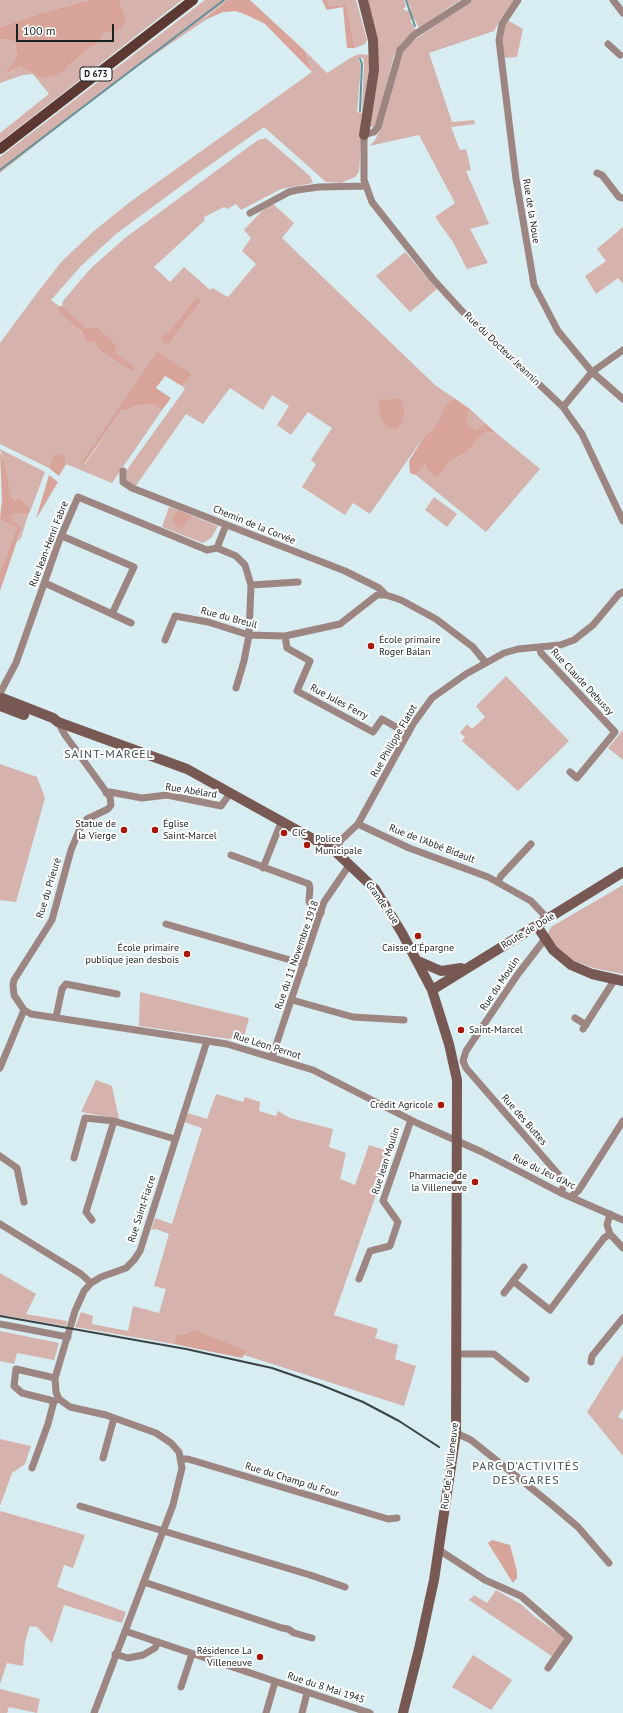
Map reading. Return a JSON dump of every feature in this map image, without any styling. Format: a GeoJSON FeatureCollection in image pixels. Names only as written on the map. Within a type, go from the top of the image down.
{"type":"FeatureCollection","features":[{"type":"Feature","properties":{"kind":"main road","name":"D 673"},"geometry":{"type":"LineString","coordinates":[[0,149],[194,0]]}},
{"type":"Feature","properties":{"kind":"main road","name":"Rue du Docteur Jeannin"},"geometry":{"type":"LineString","coordinates":[[363,0],[373,40],[374,70],[364,135]]}},
{"type":"Feature","properties":{"kind":"main road","name":"Grande Rue"},"geometry":{"type":"LineString","coordinates":[[0,699],[53,718],[58,722],[188,769],[282,820],[335,851],[350,864],[375,889],[384,902],[432,990],[455,1064],[458,1091],[458,1142]]}},
{"type":"Feature","properties":{"kind":"main road","name":"Route de Dole"},"geometry":{"type":"LineString","coordinates":[[432,990],[623,872]]}},
{"type":"Feature","properties":{"kind":"main road"},"geometry":{"type":"LineString","coordinates":[[537,926],[553,950],[571,965],[592,974],[619,980]]}},
{"type":"Feature","properties":{"kind":"main road"},"geometry":{"type":"LineString","coordinates":[[417,960],[441,971],[456,970],[472,964]]}},
{"type":"Feature","properties":{"kind":"main road","name":"Rue de la Villeneuve"},"geometry":{"type":"LineString","coordinates":[[403,1713],[419,1649],[439,1550],[456,1433],[458,1142]]}},
{"type":"Feature","properties":{"kind":"street"},"geometry":{"type":"LineString","coordinates":[[364,135],[374,132],[378,127],[400,50],[414,35],[468,0]]}},
{"type":"Feature","properties":{"kind":"street","name":"Rue de la Noue"},"geometry":{"type":"LineString","coordinates":[[518,0],[502,24],[499,40],[516,179],[531,274],[534,285],[558,331],[592,372],[623,399]]}},
{"type":"Feature","properties":{"kind":"street"},"geometry":{"type":"LineString","coordinates":[[613,0],[623,13]]}},
{"type":"Feature","properties":{"kind":"street"},"geometry":{"type":"LineString","coordinates":[[608,44],[622,54]]}},
{"type":"Feature","properties":{"kind":"street","name":"Rue du Docteur Jeannin"},"geometry":{"type":"LineString","coordinates":[[364,135],[364,180],[372,202],[386,222],[461,310],[563,407],[582,434],[623,521]]}},
{"type":"Feature","properties":{"kind":"street"},"geometry":{"type":"LineString","coordinates":[[597,173],[602,175],[619,197],[623,198]]}},
{"type":"Feature","properties":{"kind":"street"},"geometry":{"type":"LineString","coordinates":[[250,212],[289,192],[297,190],[337,186],[366,186]]}},
{"type":"Feature","properties":{"kind":"street"},"geometry":{"type":"LineString","coordinates":[[563,407],[592,372],[623,350]]}},
{"type":"Feature","properties":{"kind":"street","name":"Chemin de la Corvée"},"geometry":{"type":"LineString","coordinates":[[123,471],[123,482],[132,488],[345,571],[379,588],[386,595]]}},
{"type":"Feature","properties":{"kind":"street","name":"Rue Jean-Henri Fabre"},"geometry":{"type":"LineString","coordinates":[[0,699],[16,663],[62,536],[78,497],[207,550],[217,548]]}},
{"type":"Feature","properties":{"kind":"street"},"geometry":{"type":"LineString","coordinates":[[226,524],[217,548],[236,556],[245,565],[251,585],[249,635],[244,661],[236,688]]}},
{"type":"Feature","properties":{"kind":"street"},"geometry":{"type":"LineString","coordinates":[[62,536],[134,567],[112,614]]}},
{"type":"Feature","properties":{"kind":"street"},"geometry":{"type":"LineString","coordinates":[[251,585],[298,582]]}},
{"type":"Feature","properties":{"kind":"street"},"geometry":{"type":"LineString","coordinates":[[45,583],[131,623]]}},
{"type":"Feature","properties":{"kind":"street","name":"Rue Philippe Flatot"},"geometry":{"type":"LineString","coordinates":[[335,851],[341,840],[358,824],[408,734],[432,698],[504,653],[518,649],[560,645],[574,640],[592,625],[619,594],[623,592]]}},
{"type":"Feature","properties":{"kind":"street","name":"Rue du Breuil"},"geometry":{"type":"LineString","coordinates":[[165,640],[169,628],[176,616],[199,620],[249,635],[285,636],[340,624],[377,595],[386,595]]}},
{"type":"Feature","properties":{"kind":"street"},"geometry":{"type":"LineString","coordinates":[[386,595],[401,600],[436,619],[473,647],[486,663]]}},
{"type":"Feature","properties":{"kind":"street","name":"Rue Jules Ferry"},"geometry":{"type":"LineString","coordinates":[[285,636],[287,648],[310,661],[297,692],[373,732],[382,719],[408,734]]}},
{"type":"Feature","properties":{"kind":"street","name":"Rue Claude Debussy"},"geometry":{"type":"LineString","coordinates":[[539,647],[541,652],[615,732],[577,778],[570,772]]}},
{"type":"Feature","properties":{"kind":"street"},"geometry":{"type":"LineString","coordinates":[[58,722],[106,793]]}},
{"type":"Feature","properties":{"kind":"street","name":"Rue Abélard"},"geometry":{"type":"LineString","coordinates":[[106,793],[110,792],[142,798],[167,796],[221,806],[231,792]]}},
{"type":"Feature","properties":{"kind":"street","name":"Rue du Prieuré"},"geometry":{"type":"LineString","coordinates":[[22,1008],[14,996],[13,985],[52,920],[71,850],[81,826],[87,819],[108,809],[111,805],[110,797],[106,793]]}},
{"type":"Feature","properties":{"kind":"street"},"geometry":{"type":"LineString","coordinates":[[263,868],[282,820]]}},
{"type":"Feature","properties":{"kind":"street","name":"Rue de l'Abbé Bidault"},"geometry":{"type":"LineString","coordinates":[[358,824],[409,848],[498,882],[531,901],[548,919]]}},
{"type":"Feature","properties":{"kind":"street"},"geometry":{"type":"LineString","coordinates":[[498,882],[501,876],[531,844]]}},
{"type":"Feature","properties":{"kind":"street"},"geometry":{"type":"LineString","coordinates":[[231,855],[309,884],[309,901],[311,907],[321,912]]}},
{"type":"Feature","properties":{"kind":"street","name":"Rue du 11 Novembre 1918"},"geometry":{"type":"LineString","coordinates":[[272,1057],[324,902],[350,864]]}},
{"type":"Feature","properties":{"kind":"street"},"geometry":{"type":"LineString","coordinates":[[166,924],[304,964]]}},
{"type":"Feature","properties":{"kind":"street","name":"Rue du Moulin"},"geometry":{"type":"LineString","coordinates":[[463,1061],[466,1051],[518,974],[545,939]]}},
{"type":"Feature","properties":{"kind":"street"},"geometry":{"type":"LineString","coordinates":[[575,1018],[585,1027],[619,980]]}},
{"type":"Feature","properties":{"kind":"street"},"geometry":{"type":"LineString","coordinates":[[56,1017],[62,989],[66,984],[117,994]]}},
{"type":"Feature","properties":{"kind":"street"},"geometry":{"type":"LineString","coordinates":[[292,1000],[353,1017],[404,1020]]}},
{"type":"Feature","properties":{"kind":"street"},"geometry":{"type":"LineString","coordinates":[[0,1068],[22,1008]]}},
{"type":"Feature","properties":{"kind":"street","name":"Rue Léon Pernot"},"geometry":{"type":"LineString","coordinates":[[22,1008],[31,1014],[227,1044],[272,1057],[313,1070],[410,1120],[458,1142]]}},
{"type":"Feature","properties":{"kind":"street","name":"Rue Saint-Fiacre"},"geometry":{"type":"LineString","coordinates":[[91,1283],[126,1268],[140,1251],[207,1041]]}},
{"type":"Feature","properties":{"kind":"street","name":"Rue des Buttes"},"geometry":{"type":"LineString","coordinates":[[463,1061],[466,1068],[565,1182],[561,1193]]}},
{"type":"Feature","properties":{"kind":"street"},"geometry":{"type":"LineString","coordinates":[[74,1158],[86,1118],[114,1121],[175,1139]]}},
{"type":"Feature","properties":{"kind":"street","name":"Rue Jean Moulin"},"geometry":{"type":"LineString","coordinates":[[359,1279],[370,1251],[390,1246],[398,1222],[383,1201],[410,1120]]}},
{"type":"Feature","properties":{"kind":"street"},"geometry":{"type":"LineString","coordinates":[[92,1220],[86,1212],[114,1121]]}},
{"type":"Feature","properties":{"kind":"street"},"geometry":{"type":"LineString","coordinates":[[571,1197],[579,1190],[623,1121]]}},
{"type":"Feature","properties":{"kind":"street","name":"Rue du Jeu d'Arc"},"geometry":{"type":"LineString","coordinates":[[458,1142],[561,1193],[622,1219]]}},
{"type":"Feature","properties":{"kind":"street"},"geometry":{"type":"LineString","coordinates":[[0,1156],[17,1168],[24,1202]]}},
{"type":"Feature","properties":{"kind":"street"},"geometry":{"type":"LineString","coordinates":[[610,1214],[607,1225],[610,1234],[623,1248]]}},
{"type":"Feature","properties":{"kind":"street"},"geometry":{"type":"LineString","coordinates":[[0,1224],[81,1274],[91,1283],[84,1291],[78,1304],[55,1378],[56,1400],[32,1468]]}},
{"type":"Feature","properties":{"kind":"street"},"geometry":{"type":"LineString","coordinates":[[513,1282],[550,1310],[604,1238],[610,1234]]}},
{"type":"Feature","properties":{"kind":"street"},"geometry":{"type":"LineString","coordinates":[[504,1293],[524,1267]]}},
{"type":"Feature","properties":{"kind":"street"},"geometry":{"type":"LineString","coordinates":[[591,1362],[592,1356],[623,1318]]}},
{"type":"Feature","properties":{"kind":"street"},"geometry":{"type":"LineString","coordinates":[[0,1324],[68,1337]]}},
{"type":"Feature","properties":{"kind":"street"},"geometry":{"type":"LineString","coordinates":[[456,1354],[494,1354],[526,1379]]}},
{"type":"Feature","properties":{"kind":"street"},"geometry":{"type":"LineString","coordinates":[[55,1378],[16,1369],[14,1386],[22,1393],[56,1400],[70,1407],[114,1418],[156,1433],[171,1443],[179,1452],[181,1459],[182,1468],[180,1480],[163,1531],[115,1654],[94,1713]]}},
{"type":"Feature","properties":{"kind":"street"},"geometry":{"type":"LineString","coordinates":[[103,1458],[114,1418]]}},
{"type":"Feature","properties":{"kind":"street"},"geometry":{"type":"LineString","coordinates":[[456,1433],[471,1440],[551,1504],[578,1527],[609,1563]]}},
{"type":"Feature","properties":{"kind":"street","name":"Rue du Champ du Four"},"geometry":{"type":"LineString","coordinates":[[181,1459],[188,1459],[388,1519],[397,1518]]}},
{"type":"Feature","properties":{"kind":"street"},"geometry":{"type":"LineString","coordinates":[[80,1506],[310,1575],[345,1588]]}},
{"type":"Feature","properties":{"kind":"street"},"geometry":{"type":"LineString","coordinates":[[439,1550],[485,1580],[521,1596],[569,1638],[548,1668]]}},
{"type":"Feature","properties":{"kind":"street"},"geometry":{"type":"LineString","coordinates":[[144,1582],[312,1638]]}},
{"type":"Feature","properties":{"kind":"street","name":"Rue du 8 Mai 1945"},"geometry":{"type":"LineString","coordinates":[[125,1631],[370,1713]]}},
{"type":"Feature","properties":{"kind":"street"},"geometry":{"type":"LineString","coordinates":[[115,1654],[128,1658],[143,1655],[155,1648],[158,1642]]}},
{"type":"Feature","properties":{"kind":"street"},"geometry":{"type":"LineString","coordinates":[[181,1687],[192,1654]]}},
{"type":"Feature","properties":{"kind":"street","name":"Rue du 8 Mai 1945"},"geometry":{"type":"LineString","coordinates":[[266,1713],[275,1682]]}},
{"type":"Feature","properties":{"kind":"street"},"geometry":{"type":"LineString","coordinates":[[302,1713],[307,1693]]}},
{"type":"Feature","properties":{"kind":"shaded area"},"geometry":{"type":"Polygon","coordinates":[[[0,0],[89,0],[41,13],[0,27],[0,0]]]}},
{"type":"Feature","properties":{"kind":"shaded area"},"geometry":{"type":"Polygon","coordinates":[[[89,0],[119,0],[127,21],[122,29],[103,34],[98,44],[89,48],[60,74],[44,78],[33,74],[20,66],[7,74],[7,69],[17,57],[15,42],[8,39],[0,40],[0,27],[41,13],[89,0]]]}},
{"type":"Feature","properties":{"kind":"shaded area"},"geometry":{"type":"Polygon","coordinates":[[[119,0],[182,0],[0,142],[0,133],[49,94],[33,74],[60,74],[89,48],[98,44],[103,34],[122,29],[127,21],[119,0]]]}},
{"type":"Feature","properties":{"kind":"shaded area"},"geometry":{"type":"Polygon","coordinates":[[[205,0],[228,0],[205,17],[207,19],[119,79],[0,173],[0,157],[205,0]]]}},
{"type":"Feature","properties":{"kind":"shaded area"},"geometry":{"type":"Polygon","coordinates":[[[228,0],[250,0],[305,51],[312,72],[265,24],[236,11],[223,12],[207,19],[205,18],[228,0]]]}},
{"type":"Feature","properties":{"kind":"shaded area"},"geometry":{"type":"Polygon","coordinates":[[[322,0],[326,0],[329,6],[346,4],[355,48],[347,48],[343,7],[327,10],[322,0]]]}},
{"type":"Feature","properties":{"kind":"shaded area"},"geometry":{"type":"Polygon","coordinates":[[[326,0],[356,0],[367,40],[365,44],[355,48],[346,4],[328,6],[326,0]]]}},
{"type":"Feature","properties":{"kind":"shaded area"},"geometry":{"type":"Polygon","coordinates":[[[365,0],[404,0],[406,6],[403,9],[407,11],[411,9],[407,0],[460,0],[419,28],[414,18],[410,20],[416,30],[400,44],[394,55],[377,123],[374,127],[369,125],[377,77],[365,0]]]}},
{"type":"Feature","properties":{"kind":"shaded area"},"geometry":{"type":"Polygon","coordinates":[[[473,0],[515,0],[500,20],[494,31],[429,53],[452,122],[474,120],[475,124],[451,127],[460,150],[466,149],[471,170],[466,171],[489,224],[470,229],[488,263],[467,269],[453,242],[435,217],[455,203],[419,135],[369,146],[375,140],[381,128],[398,63],[404,50],[413,41],[473,0]]]}},
{"type":"Feature","properties":{"kind":"shaded area"},"geometry":{"type":"Polygon","coordinates":[[[509,21],[523,29],[517,57],[503,58],[501,38],[505,24],[509,21]]]}},
{"type":"Feature","properties":{"kind":"shaded area"},"geometry":{"type":"Polygon","coordinates":[[[8,39],[15,42],[17,57],[7,69],[8,74],[20,66],[33,74],[23,75],[0,83],[0,40],[8,39]]]}},
{"type":"Feature","properties":{"kind":"shaded area"},"geometry":{"type":"Polygon","coordinates":[[[305,51],[327,73],[352,57],[359,54],[368,55],[370,60],[363,113],[359,172],[355,177],[341,183],[326,182],[264,127],[116,234],[81,266],[51,300],[59,306],[58,310],[78,326],[85,341],[95,343],[98,349],[130,371],[134,366],[115,352],[96,327],[87,328],[62,306],[63,301],[91,268],[125,238],[258,140],[266,138],[310,176],[313,183],[281,189],[241,210],[236,204],[227,209],[224,207],[204,217],[205,220],[154,267],[170,282],[184,267],[210,290],[212,288],[228,297],[256,264],[242,251],[251,238],[244,230],[262,211],[273,204],[294,223],[282,238],[435,385],[454,398],[444,406],[440,418],[432,430],[425,435],[370,514],[353,503],[345,515],[302,487],[316,464],[311,460],[332,428],[308,412],[291,435],[277,425],[289,406],[272,395],[263,410],[230,388],[203,424],[186,414],[135,487],[127,482],[126,471],[185,389],[182,386],[190,374],[157,351],[83,462],[85,464],[122,410],[127,411],[134,406],[153,404],[162,410],[112,483],[66,464],[65,458],[53,455],[49,468],[0,444],[0,343],[62,261],[94,231],[130,202],[312,72],[305,51]],[[363,58],[358,59],[361,65],[357,112],[362,113],[364,65],[363,58]],[[197,296],[168,333],[168,345],[201,301],[197,296]]]}},
{"type":"Feature","properties":{"kind":"shaded area"},"geometry":{"type":"Polygon","coordinates":[[[623,227],[623,284],[618,278],[596,294],[585,276],[606,261],[597,249],[623,227]]]}},
{"type":"Feature","properties":{"kind":"shaded area"},"geometry":{"type":"Polygon","coordinates":[[[405,252],[437,289],[410,312],[376,276],[405,252]]]}},
{"type":"Feature","properties":{"kind":"shaded area"},"geometry":{"type":"Polygon","coordinates":[[[197,296],[201,301],[168,345],[164,343],[162,337],[168,333],[197,296]]]}},
{"type":"Feature","properties":{"kind":"shaded area"},"geometry":{"type":"Polygon","coordinates":[[[59,306],[62,306],[87,328],[96,327],[109,338],[116,346],[115,352],[134,366],[134,370],[130,371],[98,349],[95,343],[85,341],[81,331],[58,310],[59,306]]]}},
{"type":"Feature","properties":{"kind":"shaded area"},"geometry":{"type":"Polygon","coordinates":[[[157,351],[191,374],[182,386],[165,376],[156,388],[171,398],[162,410],[153,404],[134,406],[127,411],[122,410],[84,464],[82,462],[157,351]]]}},
{"type":"Feature","properties":{"kind":"shaded area"},"geometry":{"type":"Polygon","coordinates":[[[395,398],[401,399],[404,412],[402,422],[397,429],[388,428],[383,422],[379,409],[380,399],[391,400],[395,398]]]}},
{"type":"Feature","properties":{"kind":"shaded area"},"geometry":{"type":"Polygon","coordinates":[[[454,398],[470,409],[467,419],[468,425],[475,430],[485,423],[495,432],[484,433],[467,452],[450,461],[437,479],[427,470],[426,464],[416,475],[410,473],[409,461],[425,435],[432,430],[440,418],[444,406],[454,398]]]}},
{"type":"Feature","properties":{"kind":"shaded area"},"geometry":{"type":"Polygon","coordinates":[[[470,409],[485,423],[475,430],[468,425],[467,419],[470,409]]]}},
{"type":"Feature","properties":{"kind":"shaded area"},"geometry":{"type":"Polygon","coordinates":[[[495,432],[540,469],[486,532],[416,475],[427,463],[427,470],[437,479],[450,461],[467,452],[484,433],[495,432]]]}},
{"type":"Feature","properties":{"kind":"shaded area"},"geometry":{"type":"Polygon","coordinates":[[[0,449],[45,472],[31,509],[20,498],[17,500],[11,498],[0,449]]]}},
{"type":"Feature","properties":{"kind":"shaded area"},"geometry":{"type":"Polygon","coordinates":[[[0,453],[5,466],[11,498],[16,500],[20,498],[31,509],[28,515],[15,513],[11,516],[13,521],[22,526],[0,591],[0,572],[17,527],[2,521],[0,518],[2,500],[0,453]]]}},
{"type":"Feature","properties":{"kind":"shaded area"},"geometry":{"type":"Polygon","coordinates":[[[61,454],[65,458],[66,464],[59,476],[49,468],[53,455],[61,454]]]}},
{"type":"Feature","properties":{"kind":"shaded area"},"geometry":{"type":"Polygon","coordinates":[[[49,475],[58,482],[36,519],[49,475]]]}},
{"type":"Feature","properties":{"kind":"shaded area"},"geometry":{"type":"Polygon","coordinates":[[[434,497],[457,514],[447,527],[425,510],[434,497]]]}},
{"type":"Feature","properties":{"kind":"shaded area"},"geometry":{"type":"Polygon","coordinates":[[[169,507],[178,510],[175,517],[183,527],[193,516],[218,526],[211,538],[203,543],[162,527],[169,507]]]}},
{"type":"Feature","properties":{"kind":"shaded area"},"geometry":{"type":"Polygon","coordinates":[[[178,510],[193,516],[183,527],[177,528],[172,519],[178,510]]]}},
{"type":"Feature","properties":{"kind":"shaded area"},"geometry":{"type":"Polygon","coordinates":[[[15,513],[28,515],[21,538],[17,542],[22,526],[13,521],[11,516],[15,513]]]}},
{"type":"Feature","properties":{"kind":"shaded area"},"geometry":{"type":"Polygon","coordinates":[[[0,518],[2,521],[17,527],[0,572],[0,518]]]}},
{"type":"Feature","properties":{"kind":"shaded area"},"geometry":{"type":"Polygon","coordinates":[[[506,676],[569,741],[518,791],[462,741],[465,737],[460,733],[467,724],[472,729],[485,717],[476,706],[506,676]]]}},
{"type":"Feature","properties":{"kind":"shaded area"},"geometry":{"type":"Polygon","coordinates":[[[623,730],[623,760],[608,748],[623,730]]]}},
{"type":"Feature","properties":{"kind":"shaded area"},"geometry":{"type":"Polygon","coordinates":[[[0,764],[37,777],[45,798],[16,902],[0,900],[0,764]]]}},
{"type":"Feature","properties":{"kind":"shaded area"},"geometry":{"type":"Polygon","coordinates":[[[623,885],[623,974],[593,968],[570,959],[550,940],[547,935],[551,927],[623,885]]]}},
{"type":"Feature","properties":{"kind":"shaded area"},"geometry":{"type":"Polygon","coordinates":[[[140,992],[249,1018],[243,1041],[139,1026],[140,992]]]}},
{"type":"Feature","properties":{"kind":"shaded area"},"geometry":{"type":"Polygon","coordinates":[[[96,1080],[112,1086],[119,1119],[81,1112],[96,1080]]]}},
{"type":"Feature","properties":{"kind":"shaded area"},"geometry":{"type":"Polygon","coordinates":[[[216,1094],[243,1102],[245,1097],[260,1102],[259,1111],[276,1116],[278,1111],[290,1118],[333,1129],[329,1147],[346,1153],[340,1179],[355,1185],[369,1145],[391,1152],[334,1315],[378,1329],[375,1338],[398,1345],[395,1359],[416,1366],[404,1406],[244,1355],[247,1352],[188,1334],[177,1333],[174,1344],[75,1327],[81,1312],[93,1316],[92,1324],[128,1331],[133,1306],[159,1313],[166,1289],[154,1286],[169,1234],[156,1229],[151,1230],[155,1218],[172,1224],[202,1128],[184,1122],[188,1113],[207,1119],[216,1094]]]}},
{"type":"Feature","properties":{"kind":"shaded area"},"geometry":{"type":"Polygon","coordinates":[[[0,1273],[36,1294],[26,1314],[67,1321],[66,1326],[0,1315],[0,1273]]]}},
{"type":"Feature","properties":{"kind":"shaded area"},"geometry":{"type":"Polygon","coordinates":[[[194,1330],[247,1351],[242,1358],[174,1344],[177,1333],[188,1334],[194,1330]]]}},
{"type":"Feature","properties":{"kind":"shaded area"},"geometry":{"type":"Polygon","coordinates":[[[0,1331],[59,1343],[54,1360],[17,1353],[14,1364],[0,1361],[0,1331]]]}},
{"type":"Feature","properties":{"kind":"shaded area"},"geometry":{"type":"Polygon","coordinates":[[[623,1355],[623,1408],[618,1417],[623,1420],[623,1456],[587,1412],[623,1355]]]}},
{"type":"Feature","properties":{"kind":"shaded area"},"geometry":{"type":"Polygon","coordinates":[[[0,1439],[31,1446],[25,1464],[12,1473],[0,1506],[0,1439]]]}},
{"type":"Feature","properties":{"kind":"shaded area"},"geometry":{"type":"Polygon","coordinates":[[[0,1511],[85,1535],[73,1568],[64,1565],[57,1587],[126,1612],[122,1623],[64,1605],[52,1643],[37,1627],[30,1626],[25,1642],[23,1666],[7,1663],[0,1684],[0,1511]]]}},
{"type":"Feature","properties":{"kind":"shaded area"},"geometry":{"type":"Polygon","coordinates":[[[492,1540],[510,1545],[517,1571],[517,1578],[513,1583],[488,1543],[492,1540]]]}},
{"type":"Feature","properties":{"kind":"shaded area"},"geometry":{"type":"Polygon","coordinates":[[[496,1590],[522,1605],[535,1617],[565,1638],[553,1657],[469,1600],[474,1595],[487,1603],[496,1590]]]}},
{"type":"Feature","properties":{"kind":"shaded area"},"geometry":{"type":"Polygon","coordinates":[[[473,1655],[512,1680],[491,1710],[452,1687],[473,1655]]]}},
{"type":"Feature","properties":{"kind":"shaded area"},"geometry":{"type":"Polygon","coordinates":[[[0,1689],[40,1699],[37,1713],[9,1707],[7,1713],[0,1713],[0,1689]]]}},
{"type":"Feature","properties":{"kind":"waterway"},"geometry":{"type":"LineString","coordinates":[[0,170],[224,0]]}},
{"type":"Feature","properties":{"kind":"waterway"},"geometry":{"type":"LineString","coordinates":[[406,0],[415,26]]}},
{"type":"Feature","properties":{"kind":"waterway"},"geometry":{"type":"LineString","coordinates":[[360,59],[362,64],[360,111]]}},
{"type":"Feature","properties":{"kind":"railway"},"geometry":{"type":"LineString","coordinates":[[0,1316],[186,1349],[272,1368],[321,1385],[363,1402],[399,1421],[439,1447]]}},
{"type":"Feature","properties":{"kind":"place","name":"École primaire Roger Balan"},"geometry":{"type":"Point","coordinates":[371,646]}},
{"type":"Feature","properties":{"kind":"place","name":"Statue de la Vierge"},"geometry":{"type":"Point","coordinates":[124,830]}},
{"type":"Feature","properties":{"kind":"place","name":"Église Saint-Marcel"},"geometry":{"type":"Point","coordinates":[155,830]}},
{"type":"Feature","properties":{"kind":"place","name":"CIC"},"geometry":{"type":"Point","coordinates":[284,833]}},
{"type":"Feature","properties":{"kind":"place","name":"Police Municipale"},"geometry":{"type":"Point","coordinates":[307,845]}},
{"type":"Feature","properties":{"kind":"place","name":"Caisse d'Épargne"},"geometry":{"type":"Point","coordinates":[418,936]}},
{"type":"Feature","properties":{"kind":"place","name":"École primaire publique jean desbois"},"geometry":{"type":"Point","coordinates":[187,954]}},
{"type":"Feature","properties":{"kind":"place","name":"Saint-Marcel"},"geometry":{"type":"Point","coordinates":[461,1030]}},
{"type":"Feature","properties":{"kind":"place","name":"Crédit Agricole"},"geometry":{"type":"Point","coordinates":[441,1105]}},
{"type":"Feature","properties":{"kind":"place","name":"Pharmacie de la Villeneuve"},"geometry":{"type":"Point","coordinates":[475,1182]}},
{"type":"Feature","properties":{"kind":"place","name":"Résidence La Villeneuve"},"geometry":{"type":"Point","coordinates":[260,1657]}},
{"type":"Feature","properties":{"kind":"district","name":"SAINT-MARCEL"},"geometry":{"type":"Point","coordinates":[109,755]}},
{"type":"Feature","properties":{"kind":"district","name":"PARC D'ACTIVITÉS DES GARES"},"geometry":{"type":"Point","coordinates":[526,1474]}}]}
